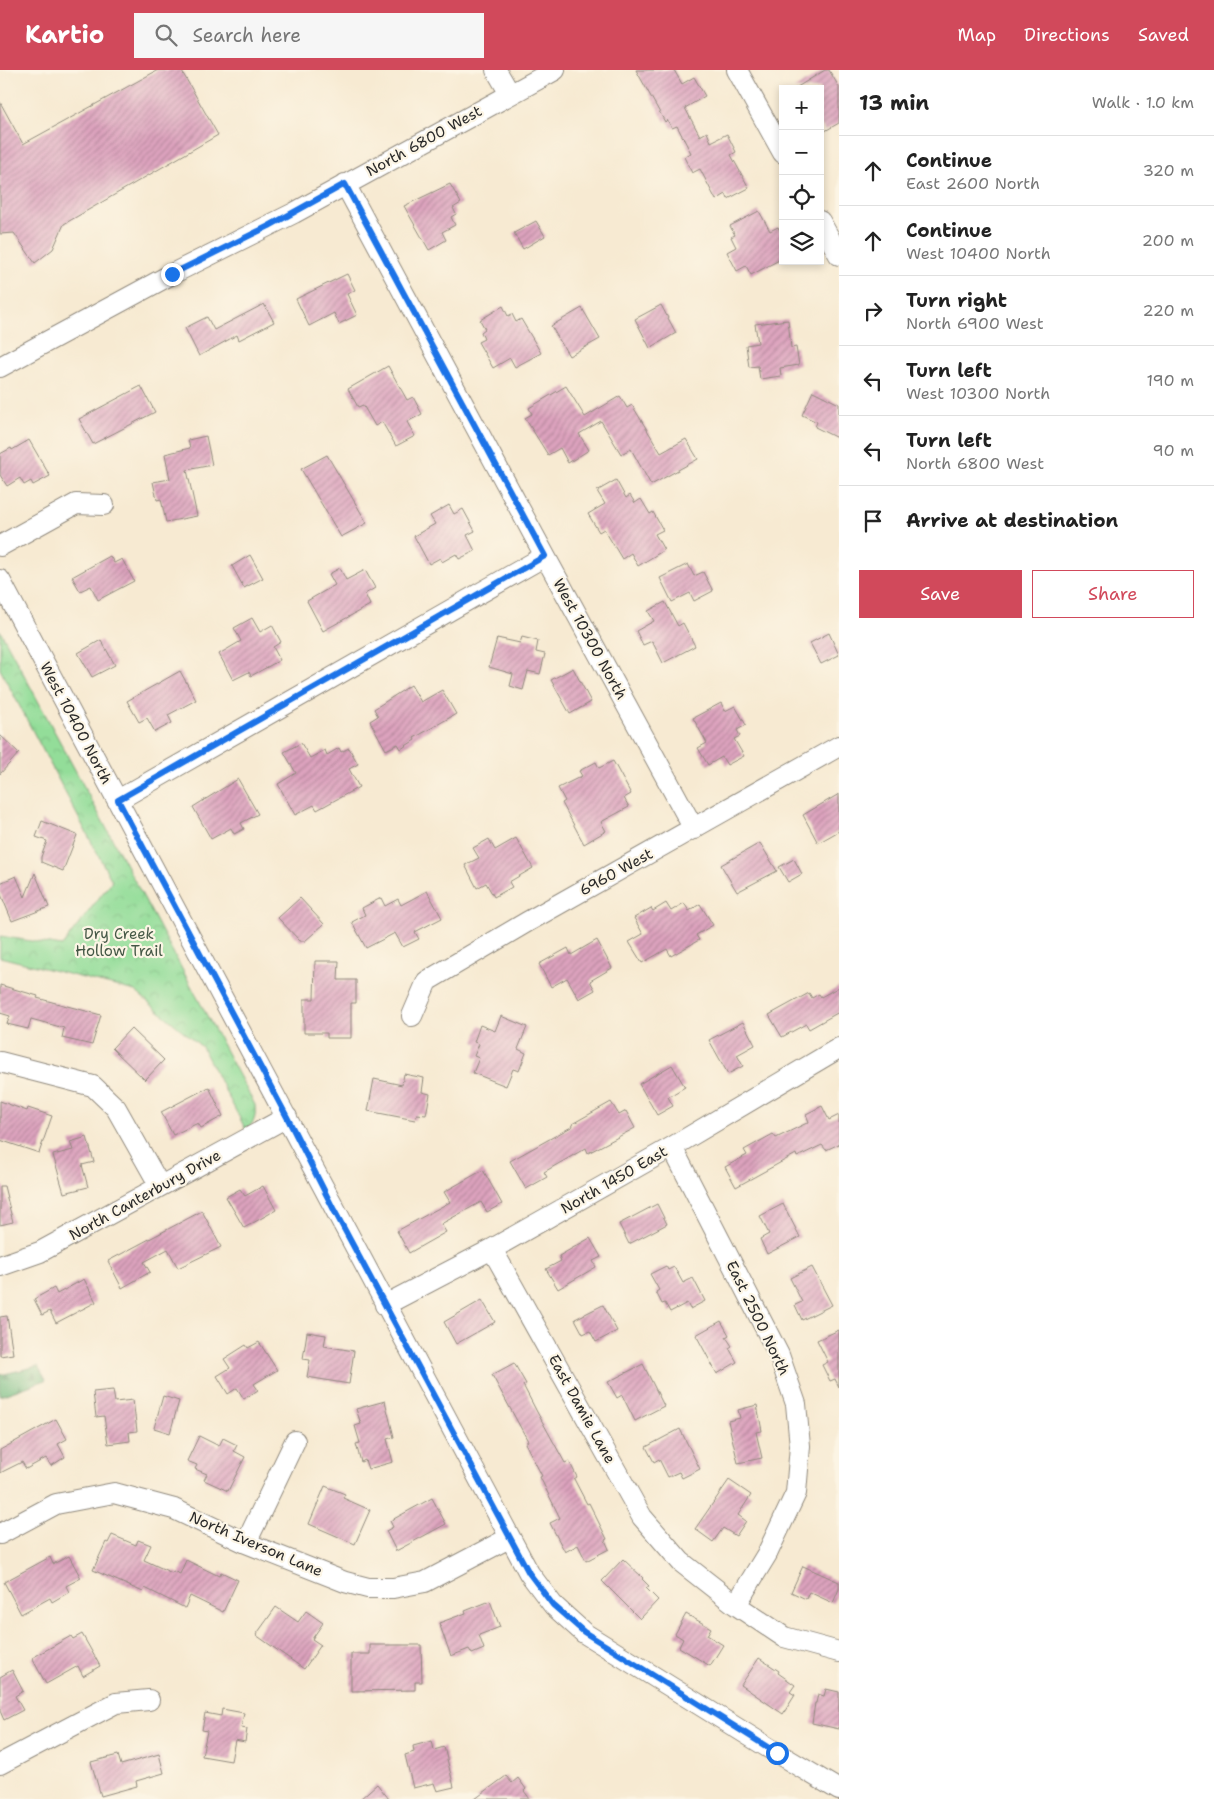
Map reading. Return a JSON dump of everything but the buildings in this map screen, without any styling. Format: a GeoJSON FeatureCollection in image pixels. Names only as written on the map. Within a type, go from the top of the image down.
{"type":"FeatureCollection","features":[{"type":"Feature","properties":{"kind":"street"},"geometry":{"type":"LineString","coordinates":[[496,70],[510,94]]}},
{"type":"Feature","properties":{"kind":"street","name":"North 6800 West"},"geometry":{"type":"LineString","coordinates":[[0,366],[172,274],[269,226],[555,70]]}},
{"type":"Feature","properties":{"kind":"street"},"geometry":{"type":"LineString","coordinates":[[737,70],[779,146]]}},
{"type":"Feature","properties":{"kind":"street","name":"West 10300 North"},"geometry":{"type":"LineString","coordinates":[[345,184],[694,828]]}},
{"type":"Feature","properties":{"kind":"street"},"geometry":{"type":"LineString","coordinates":[[824,228],[839,255]]}},
{"type":"Feature","properties":{"kind":"street"},"geometry":{"type":"LineString","coordinates":[[0,546],[76,504],[104,504]]}},
{"type":"Feature","properties":{"kind":"street"},"geometry":{"type":"LineString","coordinates":[[118,800],[545,556]]}},
{"type":"Feature","properties":{"kind":"street","name":"West 10400 North"},"geometry":{"type":"LineString","coordinates":[[0,580],[529,1573],[553,1605],[584,1632],[839,1790]]}},
{"type":"Feature","properties":{"kind":"street","name":"6960 West"},"geometry":{"type":"LineString","coordinates":[[412,1016],[427,981],[527,922],[839,746]]}},
{"type":"Feature","properties":{"kind":"street","name":"North 1450 East"},"geometry":{"type":"LineString","coordinates":[[385,1305],[492,1249],[672,1147],[839,1048]]}},
{"type":"Feature","properties":{"kind":"street"},"geometry":{"type":"LineString","coordinates":[[0,1062],[93,1086],[116,1108],[160,1186]]}},
{"type":"Feature","properties":{"kind":"street","name":"North Canterbury Drive"},"geometry":{"type":"LineString","coordinates":[[0,1266],[40,1252],[287,1117]]}},
{"type":"Feature","properties":{"kind":"street","name":"East 2500 North"},"geometry":{"type":"LineString","coordinates":[[672,1147],[779,1355],[796,1404],[800,1446],[796,1493],[767,1554],[736,1605]]}},
{"type":"Feature","properties":{"kind":"street","name":"East Damie Lane"},"geometry":{"type":"LineString","coordinates":[[492,1249],[642,1517],[680,1562],[736,1605],[784,1637],[839,1652]]}},
{"type":"Feature","properties":{"kind":"street"},"geometry":{"type":"LineString","coordinates":[[246,1543],[295,1441]]}},
{"type":"Feature","properties":{"kind":"street","name":"North Iverson Lane"},"geometry":{"type":"LineString","coordinates":[[0,1534],[56,1504],[114,1493],[174,1509],[246,1543],[345,1582],[368,1588],[393,1588],[425,1582],[509,1538]]}},
{"type":"Feature","properties":{"kind":"street"},"geometry":{"type":"LineString","coordinates":[[0,1764],[116,1703],[149,1700]]}},
{"type":"Feature","properties":{"kind":"green space","name":"Dry Creek Hollow Trail"},"geometry":{"type":"Polygon","coordinates":[[[0,630],[255,1105],[254,1119],[246,1130],[202,1047],[135,991],[0,957],[0,936],[62,946],[112,881],[0,669],[0,630]]]}},
{"type":"Feature","properties":{"kind":"green space"},"geometry":{"type":"Polygon","coordinates":[[[38,1366],[46,1380],[0,1396],[0,1375],[38,1366]]]}},
{"type":"Feature","properties":{"kind":"route"},"geometry":{"type":"LineString","coordinates":[[172,274],[269,226],[345,184],[545,556],[118,800],[287,1117],[334,1210],[529,1573],[553,1605],[584,1632],[777,1753]]}}]}
